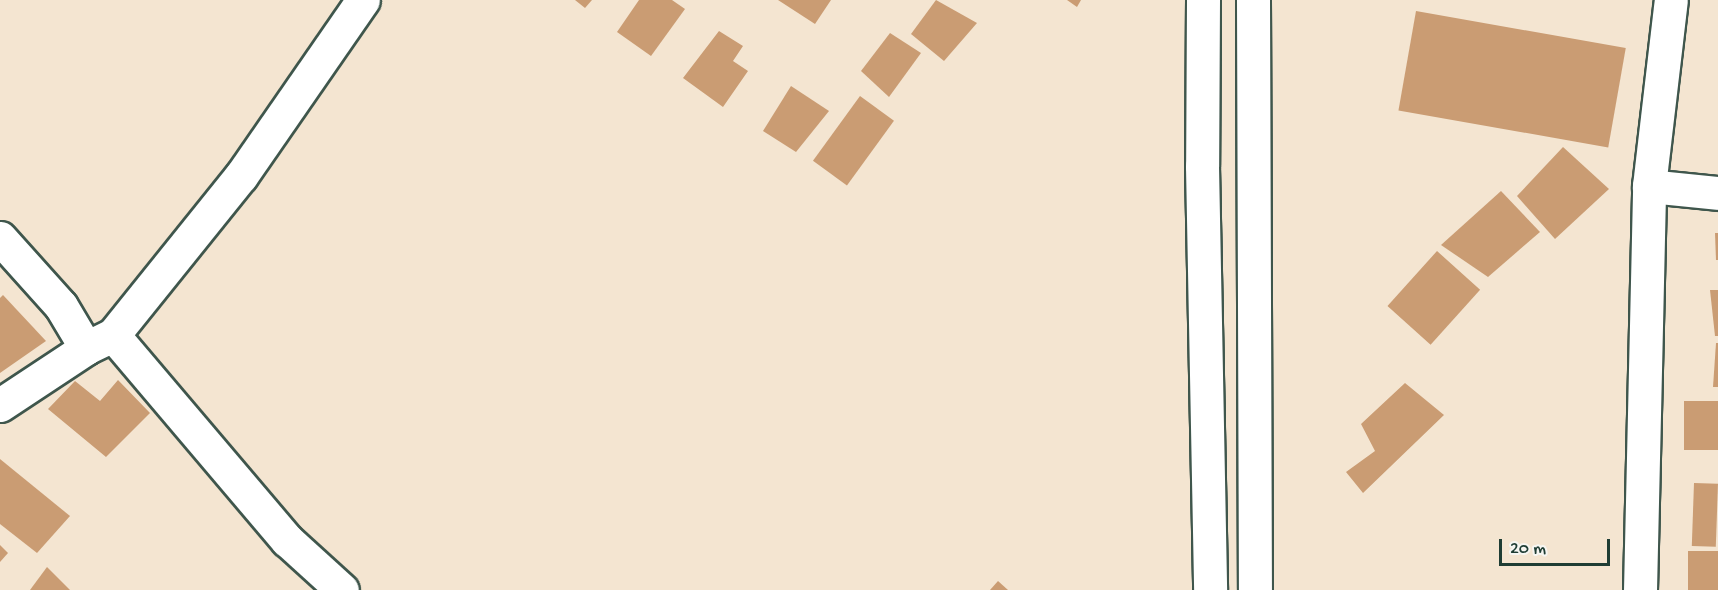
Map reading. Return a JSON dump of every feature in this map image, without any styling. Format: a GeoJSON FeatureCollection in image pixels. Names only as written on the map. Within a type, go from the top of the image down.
{"type":"FeatureCollection","features":[{"type":"Feature","properties":{"kind":"street"},"geometry":{"type":"LineString","coordinates":[[0,405],[100,342],[241,176],[363,0]]}},
{"type":"Feature","properties":{"kind":"street"},"geometry":{"type":"LineString","coordinates":[[1203,0],[1202,166],[1210,590]]}},
{"type":"Feature","properties":{"kind":"street"},"geometry":{"type":"LineString","coordinates":[[1253,0],[1256,590]]}},
{"type":"Feature","properties":{"kind":"street"},"geometry":{"type":"LineString","coordinates":[[1640,590],[1649,186],[1671,0]]}},
{"type":"Feature","properties":{"kind":"street"},"geometry":{"type":"LineString","coordinates":[[1649,186],[1718,193]]}},
{"type":"Feature","properties":{"kind":"street"},"geometry":{"type":"LineString","coordinates":[[0,238],[61,306],[100,342],[287,540],[342,590]]}},
{"type":"Feature","properties":{"kind":"building"},"geometry":{"type":"Polygon","coordinates":[[[575,0],[592,0],[585,8],[575,0]]]}},
{"type":"Feature","properties":{"kind":"building"},"geometry":{"type":"Polygon","coordinates":[[[639,0],[672,0],[685,9],[651,56],[617,32],[639,0]]]}},
{"type":"Feature","properties":{"kind":"building"},"geometry":{"type":"Polygon","coordinates":[[[778,0],[831,0],[815,24],[778,0]]]}},
{"type":"Feature","properties":{"kind":"building"},"geometry":{"type":"Polygon","coordinates":[[[936,0],[977,23],[944,61],[911,34],[936,0]]]}},
{"type":"Feature","properties":{"kind":"building"},"geometry":{"type":"Polygon","coordinates":[[[1067,0],[1081,0],[1077,7],[1067,0]]]}},
{"type":"Feature","properties":{"kind":"building"},"geometry":{"type":"Polygon","coordinates":[[[1416,11],[1626,48],[1608,147],[1398,110],[1416,11]]]}},
{"type":"Feature","properties":{"kind":"building"},"geometry":{"type":"Polygon","coordinates":[[[719,31],[743,46],[733,61],[748,71],[723,107],[683,78],[719,31]]]}},
{"type":"Feature","properties":{"kind":"building"},"geometry":{"type":"Polygon","coordinates":[[[890,33],[921,53],[889,97],[861,71],[890,33]]]}},
{"type":"Feature","properties":{"kind":"building"},"geometry":{"type":"Polygon","coordinates":[[[791,86],[829,111],[796,152],[763,131],[791,86]]]}},
{"type":"Feature","properties":{"kind":"building"},"geometry":{"type":"Polygon","coordinates":[[[860,96],[894,121],[847,185],[813,161],[860,96]]]}},
{"type":"Feature","properties":{"kind":"building"},"geometry":{"type":"Polygon","coordinates":[[[1563,147],[1609,189],[1555,239],[1517,196],[1563,147]]]}},
{"type":"Feature","properties":{"kind":"building"},"geometry":{"type":"Polygon","coordinates":[[[1501,191],[1540,232],[1488,277],[1441,245],[1501,191]]]}},
{"type":"Feature","properties":{"kind":"building"},"geometry":{"type":"Polygon","coordinates":[[[1715,233],[1718,233],[1718,260],[1716,260],[1715,233]]]}},
{"type":"Feature","properties":{"kind":"building"},"geometry":{"type":"Polygon","coordinates":[[[1437,251],[1480,290],[1431,345],[1387,306],[1437,251]]]}},
{"type":"Feature","properties":{"kind":"building"},"geometry":{"type":"Polygon","coordinates":[[[1710,290],[1718,290],[1718,336],[1715,336],[1710,290]]]}},
{"type":"Feature","properties":{"kind":"building"},"geometry":{"type":"Polygon","coordinates":[[[3,295],[46,341],[0,373],[0,298],[3,295]]]}},
{"type":"Feature","properties":{"kind":"building"},"geometry":{"type":"Polygon","coordinates":[[[1716,343],[1718,343],[1718,387],[1713,387],[1716,343]]]}},
{"type":"Feature","properties":{"kind":"building"},"geometry":{"type":"Polygon","coordinates":[[[118,380],[150,413],[106,457],[48,409],[75,381],[100,401],[118,380]]]}},
{"type":"Feature","properties":{"kind":"building"},"geometry":{"type":"Polygon","coordinates":[[[1405,383],[1444,415],[1363,493],[1346,472],[1375,451],[1361,424],[1405,383]]]}},
{"type":"Feature","properties":{"kind":"building"},"geometry":{"type":"Polygon","coordinates":[[[1684,401],[1718,401],[1718,450],[1684,450],[1684,401]]]}},
{"type":"Feature","properties":{"kind":"building"},"geometry":{"type":"Polygon","coordinates":[[[0,459],[70,516],[37,553],[0,524],[0,459]]]}},
{"type":"Feature","properties":{"kind":"building"},"geometry":{"type":"Polygon","coordinates":[[[1694,483],[1718,484],[1716,547],[1692,546],[1694,483]]]}},
{"type":"Feature","properties":{"kind":"building"},"geometry":{"type":"Polygon","coordinates":[[[0,545],[8,553],[0,562],[0,545]]]}},
{"type":"Feature","properties":{"kind":"building"},"geometry":{"type":"Polygon","coordinates":[[[1688,551],[1718,551],[1718,590],[1688,590],[1688,551]]]}},
{"type":"Feature","properties":{"kind":"building"},"geometry":{"type":"Polygon","coordinates":[[[47,567],[70,590],[30,590],[47,567]]]}},
{"type":"Feature","properties":{"kind":"building"},"geometry":{"type":"Polygon","coordinates":[[[998,581],[1008,590],[990,590],[998,581]]]}}]}
